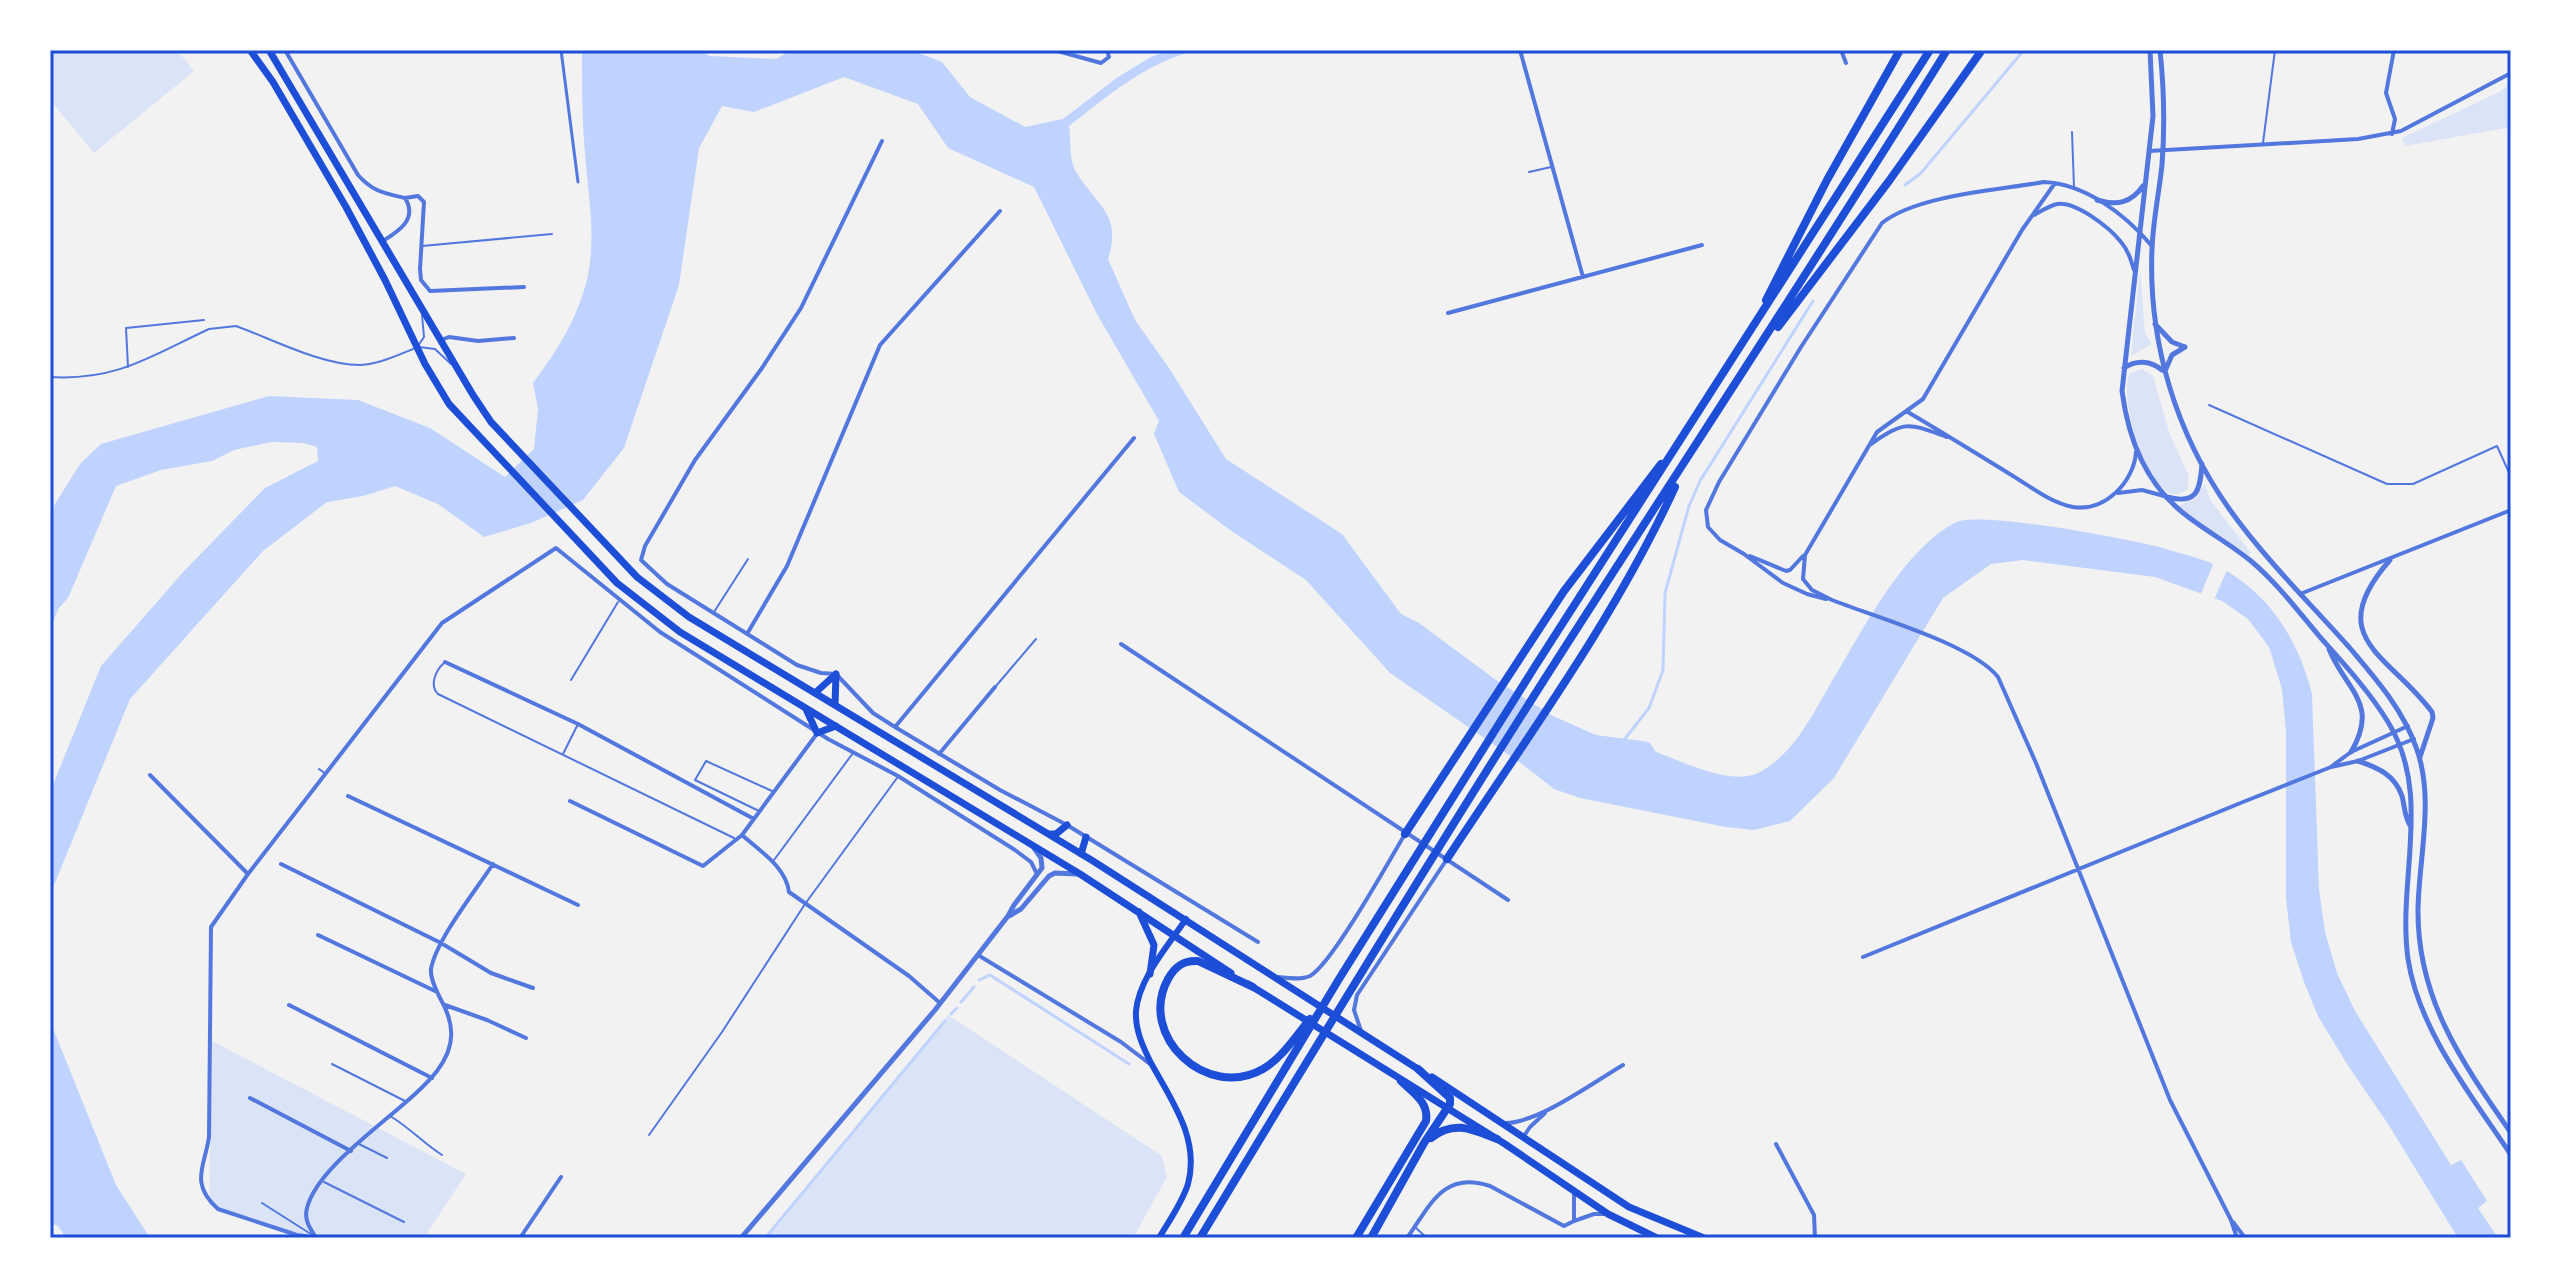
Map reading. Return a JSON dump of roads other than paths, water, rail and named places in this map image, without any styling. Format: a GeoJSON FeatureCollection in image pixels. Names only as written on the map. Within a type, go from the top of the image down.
{"type":"FeatureCollection","features":[{"type":"Feature","properties":{"kind":"highway"},"geometry":{"type":"LineString","coordinates":[[1183,1238],[1328,997],[1534,668],[1930,50]]}},
{"type":"Feature","properties":{"kind":"highway"},"geometry":{"type":"LineString","coordinates":[[1200,1238],[1320,1038],[1546,677],[1947,50]]}},
{"type":"Feature","properties":{"kind":"highway"},"geometry":{"type":"LineString","coordinates":[[1746,368],[1889,181],[1984,50]]}},
{"type":"Feature","properties":{"kind":"highway"},"geometry":{"type":"LineString","coordinates":[[1750,333],[1794,242],[1899,51]]}},
{"type":"Feature","properties":{"kind":"highway"},"geometry":{"type":"LineString","coordinates":[[1405,834],[1564,591],[1634,496],[1684,435]]}},
{"type":"Feature","properties":{"kind":"highway"},"geometry":{"type":"LineString","coordinates":[[1447,859],[1614,604],[1689,457]]}},
{"type":"Feature","properties":{"kind":"highway"},"geometry":{"type":"LineString","coordinates":[[1253,987],[1198,961],[1189,960],[1174,969],[1164,988],[1160,1010],[1164,1031],[1177,1053],[1192,1066],[1210,1075],[1239,1077],[1257,1072],[1274,1061],[1328,997]]}},
{"type":"Feature","properties":{"kind":"highway"},"geometry":{"type":"LineString","coordinates":[[1371,1238],[1424,1143],[1447,1109],[1450,1098],[1418,1069]]}},
{"type":"Feature","properties":{"kind":"highway"},"geometry":{"type":"LineString","coordinates":[[1356,1238],[1426,1121],[1427,1109],[1401,1081]]}},
{"type":"Feature","properties":{"kind":"highway"},"geometry":{"type":"LineString","coordinates":[[1424,1143],[1439,1132],[1456,1126],[1497,1139]]}},
{"type":"Feature","properties":{"kind":"highway"},"geometry":{"type":"LineString","coordinates":[[1207,1238],[1211,1220]]}},
{"type":"Feature","properties":{"kind":"main road"},"geometry":{"type":"LineString","coordinates":[[250,50],[287,105],[369,250],[434,382],[463,422],[617,583],[655,614],[1080,874],[1253,987],[1497,1139],[1608,1214],[1650,1237]]}},
{"type":"Feature","properties":{"kind":"main road"},"geometry":{"type":"LineString","coordinates":[[269,50],[491,422],[637,577],[666,601],[1186,919],[1629,1207],[1704,1238]]}},
{"type":"Feature","properties":{"kind":"main road"},"geometry":{"type":"LineString","coordinates":[[369,250],[383,241]]}},
{"type":"Feature","properties":{"kind":"main road"},"geometry":{"type":"LineString","coordinates":[[815,693],[836,674]]}},
{"type":"Feature","properties":{"kind":"main road"},"geometry":{"type":"LineString","coordinates":[[835,705],[836,674]]}},
{"type":"Feature","properties":{"kind":"main road"},"geometry":{"type":"LineString","coordinates":[[805,707],[817,733],[836,726]]}},
{"type":"Feature","properties":{"kind":"main road"},"geometry":{"type":"LineString","coordinates":[[1048,834],[1056,834],[1067,825]]}},
{"type":"Feature","properties":{"kind":"main road"},"geometry":{"type":"LineString","coordinates":[[1081,854],[1086,837]]}},
{"type":"Feature","properties":{"kind":"main road"},"geometry":{"type":"LineString","coordinates":[[1139,911],[1154,945],[1150,974]]}},
{"type":"Feature","properties":{"kind":"main road"},"geometry":{"type":"LineString","coordinates":[[1159,1238],[1187,1186],[1191,1155],[1184,1124],[1144,1049],[1136,1022],[1136,1008],[1150,974],[1186,919]]}},
{"type":"Feature","properties":{"kind":"street"},"geometry":{"type":"LineString","coordinates":[[285,50],[358,175],[377,192],[405,198],[418,196],[424,202],[421,280],[430,291],[524,287]]}},
{"type":"Feature","properties":{"kind":"street"},"geometry":{"type":"LineString","coordinates":[[561,50],[578,182]]}},
{"type":"Feature","properties":{"kind":"street"},"geometry":{"type":"LineString","coordinates":[[1054,50],[1101,63],[1109,57],[1107,50]]}},
{"type":"Feature","properties":{"kind":"street"},"geometry":{"type":"LineString","coordinates":[[1520,50],[1583,277]]}},
{"type":"Feature","properties":{"kind":"street"},"geometry":{"type":"LineString","coordinates":[[1841,50],[1846,63]]}},
{"type":"Feature","properties":{"kind":"street"},"geometry":{"type":"LineString","coordinates":[[2150,50],[2154,97],[2122,391],[2136,450],[2166,497],[2188,517],[2250,560],[2271,580],[2370,696],[2394,732],[2410,778],[2412,828],[2405,903],[2409,963],[2424,1012],[2440,1046],[2511,1155]]}},
{"type":"Feature","properties":{"kind":"street"},"geometry":{"type":"LineString","coordinates":[[2160,50],[2164,96],[2162,151],[2152,246],[2154,323],[2165,372],[2177,409],[2202,463],[2230,509],[2393,700],[2414,739],[2420,757],[2425,814],[2418,911],[2422,961],[2435,1009],[2451,1040],[2511,1133]]}},
{"type":"Feature","properties":{"kind":"street"},"geometry":{"type":"LineString","coordinates":[[2392,134],[2395,119],[2386,93],[2394,50]]}},
{"type":"Feature","properties":{"kind":"street"},"geometry":{"type":"LineString","coordinates":[[2149,151],[2358,139],[2392,134],[2511,73]]}},
{"type":"Feature","properties":{"kind":"street"},"geometry":{"type":"LineString","coordinates":[[882,141],[801,308],[695,460],[641,554],[644,564],[654,574],[797,665],[836,674],[873,713],[895,727],[1067,825],[1258,942]]}},
{"type":"Feature","properties":{"kind":"street"},"geometry":{"type":"LineString","coordinates":[[2152,246],[2138,230],[2097,200],[2074,188],[2055,183],[2044,182],[1917,205],[1893,215],[1882,223],[1793,360],[1719,482],[1706,510],[1708,527],[1713,534],[1791,587],[1970,654],[1998,677],[2080,870],[2170,1100],[2231,1220],[2237,1238]]}},
{"type":"Feature","properties":{"kind":"street"},"geometry":{"type":"LineString","coordinates":[[1744,554],[1786,571],[1805,555],[1877,432],[1923,399],[2032,216],[2055,183]]}},
{"type":"Feature","properties":{"kind":"street"},"geometry":{"type":"LineString","coordinates":[[2097,200],[2121,204],[2131,200],[2144,186]]}},
{"type":"Feature","properties":{"kind":"street"},"geometry":{"type":"LineString","coordinates":[[383,241],[405,225],[409,218],[409,204],[405,198]]}},
{"type":"Feature","properties":{"kind":"street"},"geometry":{"type":"LineString","coordinates":[[2032,216],[2056,204],[2066,204],[2080,210],[2109,229],[2122,243],[2134,270]]}},
{"type":"Feature","properties":{"kind":"street"},"geometry":{"type":"LineString","coordinates":[[747,634],[787,566],[880,345],[1000,211]]}},
{"type":"Feature","properties":{"kind":"street"},"geometry":{"type":"LineString","coordinates":[[1448,313],[1702,245]]}},
{"type":"Feature","properties":{"kind":"street"},"geometry":{"type":"LineString","coordinates":[[2154,323],[2172,342],[2185,347],[2172,355],[2165,372]]}},
{"type":"Feature","properties":{"kind":"street"},"geometry":{"type":"LineString","coordinates":[[441,340],[449,337],[478,341],[514,338]]}},
{"type":"Feature","properties":{"kind":"street"},"geometry":{"type":"LineString","coordinates":[[2124,368],[2131,363],[2149,362],[2165,372]]}},
{"type":"Feature","properties":{"kind":"street"},"geometry":{"type":"LineString","coordinates":[[1906,411],[2063,504],[2078,508],[2091,506],[2116,494],[2142,490],[2180,500],[2193,496],[2199,489],[2202,463]]}},
{"type":"Feature","properties":{"kind":"street"},"geometry":{"type":"LineString","coordinates":[[1870,445],[1892,429],[1907,425],[1957,441]]}},
{"type":"Feature","properties":{"kind":"street"},"geometry":{"type":"LineString","coordinates":[[895,727],[1134,438]]}},
{"type":"Feature","properties":{"kind":"street"},"geometry":{"type":"LineString","coordinates":[[2116,494],[2132,474],[2136,450]]}},
{"type":"Feature","properties":{"kind":"street"},"geometry":{"type":"LineString","coordinates":[[2300,594],[2511,510]]}},
{"type":"Feature","properties":{"kind":"street"},"geometry":{"type":"LineString","coordinates":[[317,1237],[297,1235],[218,1209],[211,1203],[203,1185],[201,1163],[209,1137],[211,927],[248,874],[449,616],[550,551],[556,548],[561,550],[660,632],[817,733],[898,776],[1015,850],[1031,862],[1037,876]]}},
{"type":"Feature","properties":{"kind":"street"},"geometry":{"type":"LineString","coordinates":[[1805,555],[1802,573],[1806,585],[1832,600]]}},
{"type":"Feature","properties":{"kind":"street"},"geometry":{"type":"LineString","coordinates":[[2390,560],[2375,576],[2365,598],[2360,611],[2361,626],[2371,649],[2432,712],[2420,757]]}},
{"type":"Feature","properties":{"kind":"street"},"geometry":{"type":"LineString","coordinates":[[1121,644],[1508,900]]}},
{"type":"Feature","properties":{"kind":"street"},"geometry":{"type":"LineString","coordinates":[[2327,645],[2361,704],[2363,722],[2351,752]]}},
{"type":"Feature","properties":{"kind":"street"},"geometry":{"type":"LineString","coordinates":[[445,662],[578,724],[754,819]]}},
{"type":"Feature","properties":{"kind":"street"},"geometry":{"type":"LineString","coordinates":[[939,754],[995,687]]}},
{"type":"Feature","properties":{"kind":"street"},"geometry":{"type":"LineString","coordinates":[[2331,767],[2351,752],[2408,726]]}},
{"type":"Feature","properties":{"kind":"street"},"geometry":{"type":"LineString","coordinates":[[570,801],[703,866],[739,837],[817,733]]}},
{"type":"Feature","properties":{"kind":"street"},"geometry":{"type":"LineString","coordinates":[[1863,957],[2331,767],[2358,761],[2427,734]]}},
{"type":"Feature","properties":{"kind":"street"},"geometry":{"type":"LineString","coordinates":[[2358,761],[2381,770],[2397,785],[2412,828]]}},
{"type":"Feature","properties":{"kind":"street"},"geometry":{"type":"LineString","coordinates":[[150,775],[248,874]]}},
{"type":"Feature","properties":{"kind":"street"},"geometry":{"type":"LineString","coordinates":[[348,796],[578,905]]}},
{"type":"Feature","properties":{"kind":"street"},"geometry":{"type":"LineString","coordinates":[[1276,977],[1306,978],[1320,968],[1405,834]]}},
{"type":"Feature","properties":{"kind":"street"},"geometry":{"type":"LineString","coordinates":[[739,837],[773,862],[785,877],[789,892],[909,976],[940,1003]]}},
{"type":"Feature","properties":{"kind":"street"},"geometry":{"type":"LineString","coordinates":[[741,1238],[940,1003],[1008,916],[1042,864],[1034,847]]}},
{"type":"Feature","properties":{"kind":"street"},"geometry":{"type":"LineString","coordinates":[[1361,1031],[1354,1010],[1357,995],[1447,859]]}},
{"type":"Feature","properties":{"kind":"street"},"geometry":{"type":"LineString","coordinates":[[281,864],[441,943],[491,973],[533,988]]}},
{"type":"Feature","properties":{"kind":"street"},"geometry":{"type":"LineString","coordinates":[[317,1237],[308,1225],[308,1206],[323,1181],[439,1069],[453,1037],[452,1025],[431,970],[441,943],[493,864]]}},
{"type":"Feature","properties":{"kind":"street"},"geometry":{"type":"LineString","coordinates":[[1008,916],[1021,909],[1049,876],[1066,872],[1080,874]]}},
{"type":"Feature","properties":{"kind":"street"},"geometry":{"type":"LineString","coordinates":[[318,935],[437,992]]}},
{"type":"Feature","properties":{"kind":"street"},"geometry":{"type":"LineString","coordinates":[[978,955],[1121,1042],[1154,1069]]}},
{"type":"Feature","properties":{"kind":"street"},"geometry":{"type":"LineString","coordinates":[[289,1005],[432,1078]]}},
{"type":"Feature","properties":{"kind":"street"},"geometry":{"type":"LineString","coordinates":[[445,1005],[526,1038]]}},
{"type":"Feature","properties":{"kind":"street"},"geometry":{"type":"LineString","coordinates":[[1503,1123],[1519,1122],[1546,1111],[1623,1065]]}},
{"type":"Feature","properties":{"kind":"street"},"geometry":{"type":"LineString","coordinates":[[250,1098],[351,1151]]}},
{"type":"Feature","properties":{"kind":"street"},"geometry":{"type":"LineString","coordinates":[[1524,1137],[1546,1111]]}},
{"type":"Feature","properties":{"kind":"street"},"geometry":{"type":"LineString","coordinates":[[1776,1144],[1814,1215],[1815,1238]]}},
{"type":"Feature","properties":{"kind":"street"},"geometry":{"type":"LineString","coordinates":[[520,1238],[561,1177]]}},
{"type":"Feature","properties":{"kind":"street"},"geometry":{"type":"LineString","coordinates":[[1407,1238],[1440,1192],[1468,1181],[1490,1186],[1559,1225],[1568,1225],[1594,1214],[1608,1214]]}},
{"type":"Feature","properties":{"kind":"street"},"geometry":{"type":"LineString","coordinates":[[1573,1191],[1574,1221]]}},
{"type":"Feature","properties":{"kind":"street"},"geometry":{"type":"LineString","coordinates":[[2231,1220],[2245,1238]]}},
{"type":"Feature","properties":{"kind":"lane"},"geometry":{"type":"LineString","coordinates":[[2263,144],[2275,50]]}},
{"type":"Feature","properties":{"kind":"lane"},"geometry":{"type":"LineString","coordinates":[[2072,132],[2074,188]]}},
{"type":"Feature","properties":{"kind":"lane"},"geometry":{"type":"LineString","coordinates":[[1529,172],[1552,166]]}},
{"type":"Feature","properties":{"kind":"lane"},"geometry":{"type":"LineString","coordinates":[[422,246],[552,234]]}},
{"type":"Feature","properties":{"kind":"lane"},"geometry":{"type":"LineString","coordinates":[[417,347],[424,337],[420,304]]}},
{"type":"Feature","properties":{"kind":"lane"},"geometry":{"type":"LineString","coordinates":[[128,369],[126,328],[204,320]]}},
{"type":"Feature","properties":{"kind":"lane"},"geometry":{"type":"LineString","coordinates":[[50,377],[86,377],[128,369],[209,329],[236,326],[338,363],[362,365],[417,347],[435,349],[459,371]]}},
{"type":"Feature","properties":{"kind":"lane"},"geometry":{"type":"LineString","coordinates":[[2209,405],[2387,484],[2413,484],[2497,446],[2511,477]]}},
{"type":"Feature","properties":{"kind":"lane"},"geometry":{"type":"LineString","coordinates":[[714,613],[748,559]]}},
{"type":"Feature","properties":{"kind":"lane"},"geometry":{"type":"LineString","coordinates":[[571,680],[619,600]]}},
{"type":"Feature","properties":{"kind":"lane"},"geometry":{"type":"LineString","coordinates":[[995,687],[1036,639]]}},
{"type":"Feature","properties":{"kind":"lane"},"geometry":{"type":"LineString","coordinates":[[445,662],[433,684],[438,694],[739,837]]}},
{"type":"Feature","properties":{"kind":"lane"},"geometry":{"type":"LineString","coordinates":[[563,755],[578,724]]}},
{"type":"Feature","properties":{"kind":"lane"},"geometry":{"type":"LineString","coordinates":[[773,862],[854,752]]}},
{"type":"Feature","properties":{"kind":"lane"},"geometry":{"type":"LineString","coordinates":[[759,812],[695,780],[706,761],[773,792]]}},
{"type":"Feature","properties":{"kind":"lane"},"geometry":{"type":"LineString","coordinates":[[319,769],[327,775]]}},
{"type":"Feature","properties":{"kind":"lane"},"geometry":{"type":"LineString","coordinates":[[649,1135],[722,1032],[805,904],[898,776]]}},
{"type":"Feature","properties":{"kind":"lane"},"geometry":{"type":"LineString","coordinates":[[332,1064],[406,1101]]}},
{"type":"Feature","properties":{"kind":"lane"},"geometry":{"type":"LineString","coordinates":[[389,1116],[407,1126],[421,1142],[442,1155]]}},
{"type":"Feature","properties":{"kind":"lane"},"geometry":{"type":"LineString","coordinates":[[358,1144],[387,1158]]}},
{"type":"Feature","properties":{"kind":"lane"},"geometry":{"type":"LineString","coordinates":[[323,1181],[404,1222]]}},
{"type":"Feature","properties":{"kind":"lane"},"geometry":{"type":"LineString","coordinates":[[262,1203],[317,1237]]}},
{"type":"Feature","properties":{"kind":"lane"},"geometry":{"type":"LineString","coordinates":[[1415,1227],[1427,1238]]}},
{"type":"Feature","properties":{"kind":"water"},"geometry":{"type":"Polygon","coordinates":[[[582,50],[698,50],[710,56],[776,59],[792,50],[911,50],[942,62],[970,97],[1025,127],[1063,119],[1118,77],[1151,57],[1170,50],[1200,50],[1147,70],[1069,126],[1073,165],[1109,220],[1112,243],[1108,259],[1135,320],[1226,459],[1342,534],[1401,614],[1419,623],[1496,680],[1553,716],[1596,735],[1649,742],[1656,752],[1708,771],[1736,777],[1749,776],[1782,756],[1807,723],[1868,620],[1900,573],[1937,535],[1957,522],[1996,520],[2026,523],[2124,539],[2201,559],[2232,574],[2278,617],[2298,654],[2312,694],[2319,889],[2325,932],[2337,973],[2355,1011],[2451,1165],[2461,1160],[2487,1201],[2478,1208],[2498,1238],[2458,1238],[2318,1016],[2304,982],[2291,942],[2286,898],[2286,733],[2282,689],[2269,647],[2248,619],[2222,601],[2155,577],[2023,560],[1991,564],[1943,598],[1834,778],[1790,821],[1754,830],[1726,827],[1580,798],[1554,789],[1390,673],[1306,580],[1179,492],[1154,434],[1159,421],[1097,314],[1034,187],[948,148],[918,104],[844,77],[754,112],[722,106],[699,148],[679,285],[624,448],[583,500],[531,523],[484,537],[438,504],[395,486],[363,496],[327,502],[263,551],[130,699],[50,895],[50,792],[101,666],[185,570],[265,488],[318,461],[317,447],[303,443],[272,442],[234,450],[212,461],[161,470],[116,486],[68,598],[58,609],[50,630],[50,512],[80,464],[101,444],[269,396],[358,400],[430,428],[505,477],[534,449],[538,409],[533,383],[566,332],[579,305],[588,275],[591,230],[583,128],[582,50]]]}},
{"type":"Feature","properties":{"kind":"water"},"geometry":{"type":"Polygon","coordinates":[[[50,1021],[116,1185],[150,1238],[66,1238],[58,1226],[50,1223],[50,1021]]]}},
{"type":"Feature","properties":{"kind":"waterway"},"geometry":{"type":"LineString","coordinates":[[1905,185],[1921,173],[2024,50]]}},
{"type":"Feature","properties":{"kind":"waterway"},"geometry":{"type":"LineString","coordinates":[[1624,740],[1649,708],[1663,670],[1665,593],[1689,506],[1700,481],[1813,301]]}},
{"type":"Feature","properties":{"kind":"waterway"},"geometry":{"type":"LineString","coordinates":[[979,980],[990,975],[1129,1064]]}},
{"type":"Feature","properties":{"kind":"waterway"},"geometry":{"type":"LineString","coordinates":[[961,1002],[974,987]]}},
{"type":"Feature","properties":{"kind":"waterway"},"geometry":{"type":"LineString","coordinates":[[951,1014],[957,1008]]}},
{"type":"Feature","properties":{"kind":"waterway"},"geometry":{"type":"LineString","coordinates":[[766,1237],[945,1021]]}}]}
